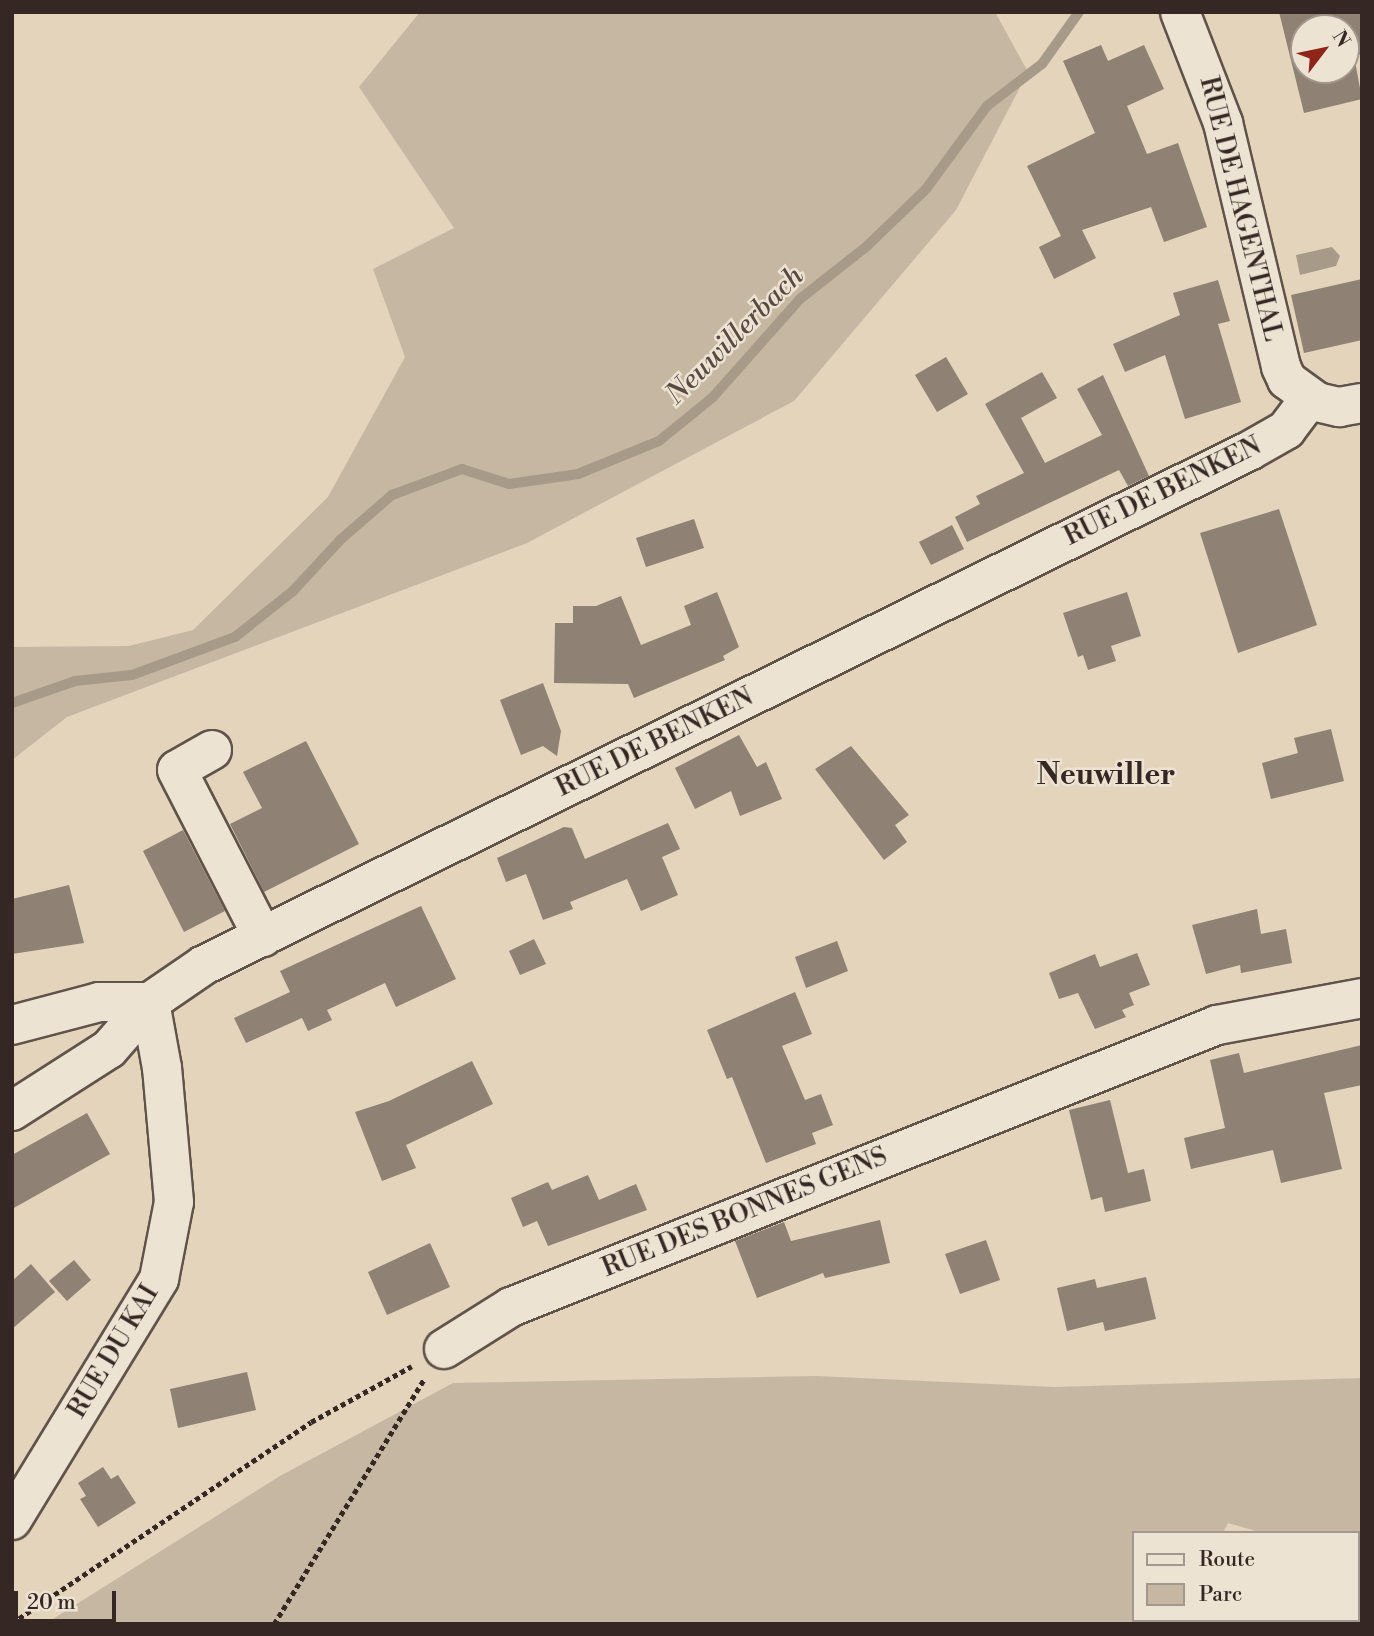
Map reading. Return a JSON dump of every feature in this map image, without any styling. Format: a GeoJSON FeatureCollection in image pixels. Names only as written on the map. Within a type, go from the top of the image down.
{"type":"FeatureCollection","features":[{"type":"Feature","properties":{"kind":"street","name":"RUE DE HAGENTHAL"},"geometry":{"type":"LineString","coordinates":[[1180,12],[1223,123],[1281,367],[1287,380],[1310,398]]}},
{"type":"Feature","properties":{"kind":"street"},"geometry":{"type":"LineString","coordinates":[[1310,398],[1339,407],[1362,403]]}},
{"type":"Feature","properties":{"kind":"street","name":"RUE DE BENKEN"},"geometry":{"type":"LineString","coordinates":[[12,1111],[109,1049],[150,1002],[204,965],[1250,451],[1286,430],[1310,398]]}},
{"type":"Feature","properties":{"kind":"street"},"geometry":{"type":"LineString","coordinates":[[212,750],[177,770],[263,937]]}},
{"type":"Feature","properties":{"kind":"street","name":"RUE DES BONNES GENS"},"geometry":{"type":"LineString","coordinates":[[444,1349],[511,1307],[1217,1025],[1362,998]]}},
{"type":"Feature","properties":{"kind":"street"},"geometry":{"type":"LineString","coordinates":[[12,1024],[99,1002],[150,1002]]}},
{"type":"Feature","properties":{"kind":"street","name":"RUE DU KAI"},"geometry":{"type":"LineString","coordinates":[[12,1520],[159,1279],[174,1202],[162,1068],[150,1002]]}},
{"type":"Feature","properties":{"kind":"path"},"geometry":{"type":"LineString","coordinates":[[12,1623],[311,1422],[444,1349]]}},
{"type":"Feature","properties":{"kind":"path"},"geometry":{"type":"LineString","coordinates":[[274,1624],[444,1349]]}},
{"type":"Feature","properties":{"kind":"green space"},"geometry":{"type":"Polygon","coordinates":[[[420,12],[995,12],[1028,72],[956,210],[794,401],[527,543],[67,717],[12,760],[12,647],[129,646],[193,630],[328,497],[405,357],[373,269],[454,228],[359,87],[420,12]]]}},
{"type":"Feature","properties":{"kind":"green space"},"geometry":{"type":"Polygon","coordinates":[[[816,1376],[1054,1387],[1362,1378],[1362,1560],[1360,1531],[1256,1531],[1228,1523],[1224,1531],[1132,1531],[1132,1622],[1173,1622],[1172,1624],[45,1624],[280,1476],[453,1383],[816,1376]]]}},
{"type":"Feature","properties":{"kind":"shaded area"},"geometry":{"type":"Polygon","coordinates":[[[1332,247],[1340,256],[1336,266],[1300,275],[1296,255],[1332,247]]]}},
{"type":"Feature","properties":{"kind":"building"},"geometry":{"type":"Polygon","coordinates":[[[1279,12],[1362,12],[1362,54],[1360,14],[1290,14],[1290,56],[1279,12]]]}},
{"type":"Feature","properties":{"kind":"building"},"geometry":{"type":"Polygon","coordinates":[[[1101,45],[1108,61],[1144,45],[1164,89],[1127,106],[1147,154],[1178,143],[1207,227],[1164,242],[1151,207],[1082,230],[1096,258],[1054,279],[1039,247],[1061,236],[1027,166],[1095,133],[1063,61],[1101,45]]]}},
{"type":"Feature","properties":{"kind":"building"},"geometry":{"type":"Polygon","coordinates":[[[1297,84],[1359,84],[1362,99],[1304,113],[1297,84]]]}},
{"type":"Feature","properties":{"kind":"building"},"geometry":{"type":"Polygon","coordinates":[[[1362,279],[1362,340],[1304,353],[1291,295],[1362,279]]]}},
{"type":"Feature","properties":{"kind":"building"},"geometry":{"type":"Polygon","coordinates":[[[1218,280],[1230,321],[1218,324],[1241,402],[1185,419],[1165,355],[1125,372],[1113,344],[1180,315],[1173,293],[1218,280]]]}},
{"type":"Feature","properties":{"kind":"building"},"geometry":{"type":"Polygon","coordinates":[[[946,357],[968,394],[937,412],[915,375],[946,357]]]}},
{"type":"Feature","properties":{"kind":"building"},"geometry":{"type":"Polygon","coordinates":[[[1042,372],[1057,398],[1021,418],[1045,463],[1102,435],[1077,389],[1103,375],[1149,476],[1128,486],[1119,470],[967,542],[955,517],[980,504],[976,496],[1024,473],[985,404],[1042,372]]]}},
{"type":"Feature","properties":{"kind":"building"},"geometry":{"type":"Polygon","coordinates":[[[1279,509],[1317,625],[1238,653],[1200,533],[1279,509]]]}},
{"type":"Feature","properties":{"kind":"building"},"geometry":{"type":"Polygon","coordinates":[[[694,519],[704,548],[646,567],[636,538],[694,519]]]}},
{"type":"Feature","properties":{"kind":"building"},"geometry":{"type":"Polygon","coordinates":[[[952,525],[964,549],[931,565],[919,542],[952,525]]]}},
{"type":"Feature","properties":{"kind":"building"},"geometry":{"type":"Polygon","coordinates":[[[717,592],[739,647],[723,656],[725,660],[634,698],[628,684],[554,683],[555,623],[573,623],[573,606],[596,606],[621,596],[641,645],[691,625],[684,606],[717,592]]]}},
{"type":"Feature","properties":{"kind":"building"},"geometry":{"type":"Polygon","coordinates":[[[1127,592],[1141,636],[1111,646],[1116,661],[1088,670],[1083,655],[1078,657],[1063,613],[1127,592]]]}},
{"type":"Feature","properties":{"kind":"building"},"geometry":{"type":"Polygon","coordinates":[[[543,683],[561,731],[557,756],[543,746],[521,755],[500,700],[543,683]]]}},
{"type":"Feature","properties":{"kind":"building"},"geometry":{"type":"Polygon","coordinates":[[[1331,729],[1344,781],[1271,799],[1262,763],[1298,753],[1294,738],[1331,729]]]}},
{"type":"Feature","properties":{"kind":"building"},"geometry":{"type":"Polygon","coordinates":[[[739,735],[757,767],[766,762],[782,799],[740,816],[731,791],[695,809],[675,768],[739,735]]]}},
{"type":"Feature","properties":{"kind":"building"},"geometry":{"type":"Polygon","coordinates":[[[306,741],[359,844],[264,892],[230,824],[262,808],[243,772],[306,741]]]}},
{"type":"Feature","properties":{"kind":"building"},"geometry":{"type":"Polygon","coordinates":[[[851,746],[909,815],[895,825],[907,842],[884,860],[815,769],[851,746]]]}},
{"type":"Feature","properties":{"kind":"building"},"geometry":{"type":"Polygon","coordinates":[[[668,823],[680,849],[662,857],[678,895],[641,911],[627,879],[570,902],[573,909],[543,920],[526,874],[506,882],[497,858],[564,827],[572,828],[585,859],[668,823]]]}},
{"type":"Feature","properties":{"kind":"building"},"geometry":{"type":"Polygon","coordinates":[[[183,830],[225,911],[184,932],[143,851],[183,830]]]}},
{"type":"Feature","properties":{"kind":"building"},"geometry":{"type":"Polygon","coordinates":[[[69,885],[84,943],[12,954],[12,899],[69,885]]]}},
{"type":"Feature","properties":{"kind":"building"},"geometry":{"type":"Polygon","coordinates":[[[421,906],[456,979],[396,1007],[385,983],[327,1010],[332,1020],[308,1031],[302,1018],[246,1043],[234,1018],[290,992],[280,971],[421,906]]]}},
{"type":"Feature","properties":{"kind":"building"},"geometry":{"type":"Polygon","coordinates":[[[1257,909],[1261,934],[1286,929],[1292,963],[1241,973],[1240,965],[1206,974],[1192,925],[1257,909]]]}},
{"type":"Feature","properties":{"kind":"building"},"geometry":{"type":"Polygon","coordinates":[[[534,939],[546,964],[520,975],[509,951],[534,939]]]}},
{"type":"Feature","properties":{"kind":"building"},"geometry":{"type":"Polygon","coordinates":[[[837,941],[848,971],[806,988],[795,957],[837,941]]]}},
{"type":"Feature","properties":{"kind":"building"},"geometry":{"type":"Polygon","coordinates":[[[1137,953],[1150,985],[1129,993],[1134,1005],[1122,1010],[1126,1017],[1095,1029],[1078,993],[1059,999],[1049,973],[1095,954],[1100,967],[1137,953]]]}},
{"type":"Feature","properties":{"kind":"building"},"geometry":{"type":"Polygon","coordinates":[[[795,992],[812,1034],[782,1046],[805,1100],[821,1094],[833,1125],[812,1133],[816,1144],[766,1163],[732,1077],[727,1079],[707,1030],[795,992]]]}},
{"type":"Feature","properties":{"kind":"building"},"geometry":{"type":"Polygon","coordinates":[[[1362,1045],[1362,1085],[1324,1093],[1342,1169],[1281,1183],[1273,1150],[1191,1169],[1184,1138],[1225,1128],[1210,1060],[1239,1053],[1244,1073],[1362,1045]]]}},
{"type":"Feature","properties":{"kind":"building"},"geometry":{"type":"Polygon","coordinates":[[[472,1061],[493,1104],[406,1145],[416,1168],[382,1181],[355,1112],[389,1101],[472,1061]]]}},
{"type":"Feature","properties":{"kind":"building"},"geometry":{"type":"Polygon","coordinates":[[[1110,1100],[1128,1173],[1144,1169],[1151,1201],[1105,1212],[1102,1197],[1091,1200],[1069,1110],[1110,1100]]]}},
{"type":"Feature","properties":{"kind":"building"},"geometry":{"type":"Polygon","coordinates":[[[87,1113],[110,1154],[12,1209],[12,1155],[87,1113]]]}},
{"type":"Feature","properties":{"kind":"building"},"geometry":{"type":"Polygon","coordinates":[[[588,1175],[599,1200],[636,1184],[647,1210],[548,1246],[537,1221],[523,1227],[511,1198],[548,1182],[552,1190],[588,1175]]]}},
{"type":"Feature","properties":{"kind":"building"},"geometry":{"type":"Polygon","coordinates":[[[880,1220],[890,1263],[825,1278],[823,1273],[757,1298],[735,1241],[784,1222],[791,1241],[880,1220]]]}},
{"type":"Feature","properties":{"kind":"building"},"geometry":{"type":"Polygon","coordinates":[[[986,1240],[1000,1280],[960,1294],[945,1254],[986,1240]]]}},
{"type":"Feature","properties":{"kind":"building"},"geometry":{"type":"Polygon","coordinates":[[[430,1243],[450,1287],[387,1315],[368,1272],[430,1243]]]}},
{"type":"Feature","properties":{"kind":"building"},"geometry":{"type":"Polygon","coordinates":[[[74,1260],[91,1280],[67,1301],[49,1281],[74,1260]]]}},
{"type":"Feature","properties":{"kind":"building"},"geometry":{"type":"Polygon","coordinates":[[[31,1264],[55,1292],[12,1329],[12,1281],[31,1264]]]}},
{"type":"Feature","properties":{"kind":"building"},"geometry":{"type":"Polygon","coordinates":[[[1146,1277],[1156,1319],[1105,1331],[1103,1322],[1067,1331],[1057,1288],[1095,1279],[1097,1288],[1146,1277]]]}},
{"type":"Feature","properties":{"kind":"building"},"geometry":{"type":"Polygon","coordinates":[[[247,1372],[256,1410],[178,1428],[170,1389],[247,1372]]]}},
{"type":"Feature","properties":{"kind":"building"},"geometry":{"type":"Polygon","coordinates":[[[103,1467],[111,1479],[118,1475],[136,1503],[98,1527],[80,1499],[86,1496],[78,1483],[103,1467]]]}},
{"type":"Feature","properties":{"kind":"waterway","name":"Neuwillerbach"},"geometry":{"type":"LineString","coordinates":[[12,703],[75,681],[132,675],[235,637],[293,591],[340,540],[392,495],[462,469],[509,484],[578,474],[659,441],[713,397],[800,299],[867,246],[926,189],[987,106],[1042,64],[1079,12]]}},
{"type":"Feature","properties":{"kind":"district","name":"Neuwiller"},"geometry":{"type":"Point","coordinates":[1106,775]}}]}
